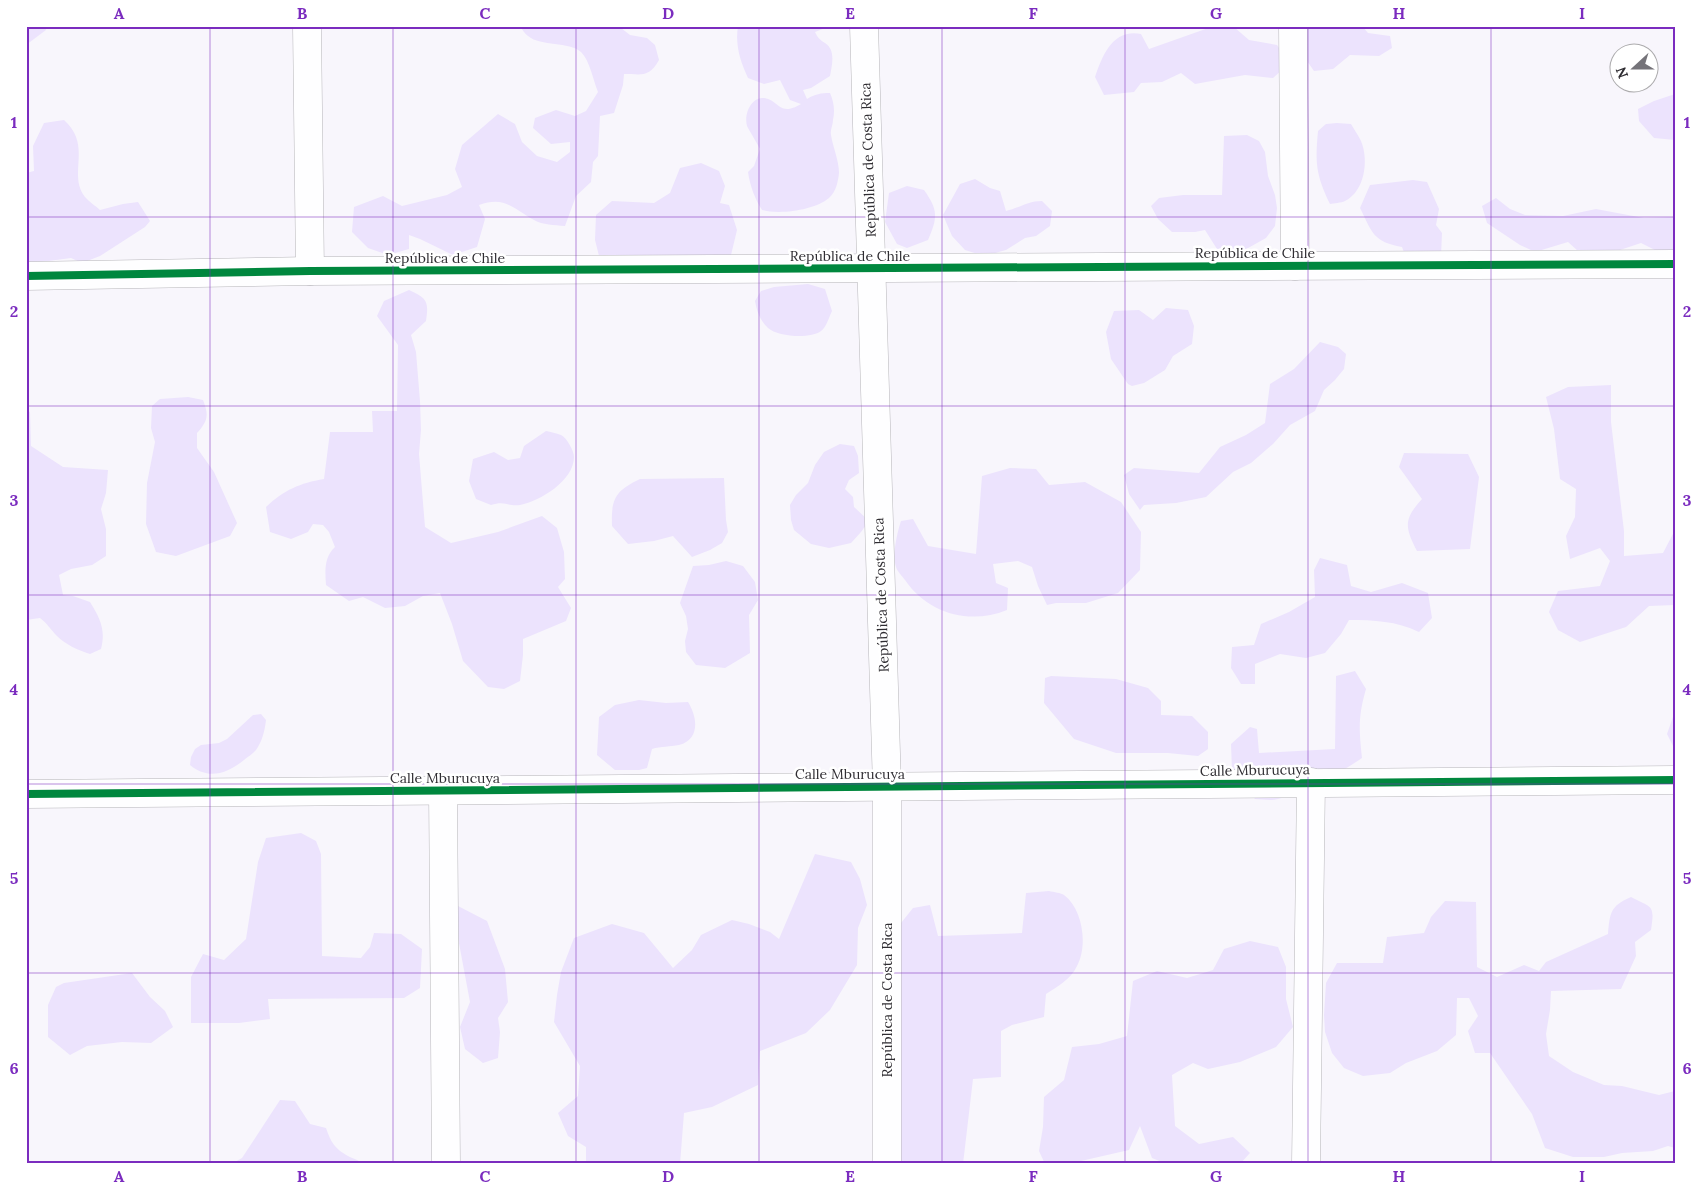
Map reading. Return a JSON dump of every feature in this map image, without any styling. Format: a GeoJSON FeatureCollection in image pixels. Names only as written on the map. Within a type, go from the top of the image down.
{"type":"FeatureCollection","features":[{"type":"Feature","properties":{"kind":"street"},"geometry":{"type":"LineString","coordinates":[[307,26],[310,271]]}},
{"type":"Feature","properties":{"kind":"street","name":"República de Costa Rica"},"geometry":{"type":"LineString","coordinates":[[864,26],[887,787],[887,1164]]}},
{"type":"Feature","properties":{"kind":"street"},"geometry":{"type":"LineString","coordinates":[[1293,26],[1295,266]]}},
{"type":"Feature","properties":{"kind":"street","name":"República de Chile"},"geometry":{"type":"LineString","coordinates":[[26,276],[310,271],[1675,264]]}},
{"type":"Feature","properties":{"kind":"street","name":"Calle Mburucuya"},"geometry":{"type":"LineString","coordinates":[[26,794],[1675,780]]}},
{"type":"Feature","properties":{"kind":"street"},"geometry":{"type":"LineString","coordinates":[[1306,1164],[1311,782]]}},
{"type":"Feature","properties":{"kind":"street"},"geometry":{"type":"LineString","coordinates":[[443,790],[446,1164]]}},
{"type":"Feature","properties":{"kind":"shaded area"},"geometry":{"type":"Polygon","coordinates":[[[26,26],[45,26],[46,30],[26,45],[26,26]]]}},
{"type":"Feature","properties":{"kind":"shaded area"},"geometry":{"type":"Polygon","coordinates":[[[520,26],[621,28],[630,35],[647,38],[655,45],[659,60],[652,70],[644,74],[624,74],[623,85],[614,113],[600,116],[598,156],[593,162],[591,182],[576,196],[565,226],[537,222],[508,205],[495,202],[479,205],[485,219],[477,247],[453,255],[409,235],[409,249],[388,255],[368,248],[352,232],[354,207],[383,196],[402,206],[447,195],[462,187],[455,169],[462,145],[498,114],[515,124],[522,142],[537,156],[557,162],[570,152],[570,142],[551,144],[533,128],[535,118],[556,110],[575,116],[586,111],[598,92],[589,65],[581,52],[576,49],[569,46],[540,42],[527,35],[520,26]]]}},
{"type":"Feature","properties":{"kind":"shaded area"},"geometry":{"type":"Polygon","coordinates":[[[738,26],[830,26],[815,32],[831,50],[832,67],[830,76],[811,88],[803,90],[807,99],[818,94],[830,93],[833,103],[834,113],[831,133],[839,173],[833,193],[829,198],[815,206],[787,212],[762,210],[751,187],[748,172],[754,166],[760,149],[746,122],[751,104],[762,98],[788,109],[801,104],[790,100],[780,80],[764,84],[748,78],[739,53],[737,40],[738,26]]]}},
{"type":"Feature","properties":{"kind":"shaded area"},"geometry":{"type":"Polygon","coordinates":[[[1214,26],[1234,27],[1249,40],[1277,45],[1282,52],[1282,70],[1273,78],[1245,75],[1195,84],[1181,73],[1162,82],[1141,83],[1134,92],[1104,95],[1095,77],[1106,52],[1116,39],[1131,33],[1141,34],[1149,49],[1214,26]]]}},
{"type":"Feature","properties":{"kind":"shaded area"},"geometry":{"type":"Polygon","coordinates":[[[1303,26],[1362,26],[1368,33],[1390,36],[1392,48],[1379,56],[1350,55],[1333,69],[1314,71],[1305,58],[1303,26]]]}},
{"type":"Feature","properties":{"kind":"shaded area"},"geometry":{"type":"Polygon","coordinates":[[[1675,94],[1675,140],[1654,138],[1639,121],[1638,109],[1675,94]]]}},
{"type":"Feature","properties":{"kind":"shaded area"},"geometry":{"type":"Polygon","coordinates":[[[64,120],[77,140],[79,150],[78,179],[80,188],[88,201],[100,210],[138,202],[150,221],[145,227],[100,256],[82,263],[71,258],[26,264],[26,173],[34,171],[33,146],[44,123],[64,120]]]}},
{"type":"Feature","properties":{"kind":"shaded area"},"geometry":{"type":"Polygon","coordinates":[[[1326,124],[1351,124],[1361,141],[1365,166],[1361,183],[1352,196],[1343,202],[1330,204],[1319,177],[1318,131],[1326,124]]]}},
{"type":"Feature","properties":{"kind":"shaded area"},"geometry":{"type":"Polygon","coordinates":[[[1247,135],[1259,141],[1265,152],[1268,176],[1275,195],[1277,208],[1275,226],[1266,238],[1241,252],[1217,249],[1205,230],[1172,232],[1158,219],[1151,206],[1159,198],[1183,195],[1222,195],[1224,136],[1247,135]]]}},
{"type":"Feature","properties":{"kind":"shaded area"},"geometry":{"type":"Polygon","coordinates":[[[701,163],[719,171],[725,186],[720,203],[729,205],[737,230],[731,255],[599,256],[595,240],[596,215],[612,201],[654,203],[670,193],[680,168],[701,163]]]}},
{"type":"Feature","properties":{"kind":"shaded area"},"geometry":{"type":"Polygon","coordinates":[[[975,179],[990,188],[1000,191],[1006,211],[1032,202],[1042,201],[1052,211],[1050,226],[1036,236],[1025,238],[1006,250],[984,256],[965,250],[952,236],[943,215],[960,184],[975,179]]]}},
{"type":"Feature","properties":{"kind":"shaded area"},"geometry":{"type":"Polygon","coordinates":[[[1413,180],[1427,182],[1439,209],[1436,225],[1442,233],[1441,256],[1407,260],[1402,247],[1385,242],[1375,235],[1360,208],[1370,185],[1413,180]]]}},
{"type":"Feature","properties":{"kind":"shaded area"},"geometry":{"type":"Polygon","coordinates":[[[907,186],[924,190],[932,203],[935,219],[928,240],[907,248],[897,244],[885,222],[889,193],[907,186]]]}},
{"type":"Feature","properties":{"kind":"shaded area"},"geometry":{"type":"Polygon","coordinates":[[[1496,198],[1510,209],[1525,215],[1563,216],[1596,209],[1644,218],[1675,217],[1675,253],[1655,250],[1641,243],[1599,257],[1578,251],[1568,242],[1535,252],[1520,245],[1487,223],[1482,206],[1496,198]]]}},
{"type":"Feature","properties":{"kind":"shaded area"},"geometry":{"type":"Polygon","coordinates":[[[808,284],[825,289],[832,311],[823,330],[816,334],[794,336],[779,333],[768,328],[759,316],[755,301],[761,291],[774,287],[808,284]]]}},
{"type":"Feature","properties":{"kind":"shaded area"},"geometry":{"type":"Polygon","coordinates":[[[409,290],[420,295],[427,305],[426,321],[411,335],[416,352],[420,401],[421,430],[419,454],[425,527],[451,543],[498,532],[542,516],[557,528],[564,552],[565,579],[558,587],[571,608],[566,621],[523,639],[520,681],[504,689],[488,687],[463,661],[440,593],[423,596],[405,606],[385,608],[363,597],[349,601],[326,585],[327,560],[335,547],[329,532],[323,525],[313,524],[308,532],[291,539],[270,532],[266,507],[279,496],[293,488],[324,479],[330,432],[373,432],[372,411],[397,411],[398,345],[377,316],[384,301],[409,290]]]}},
{"type":"Feature","properties":{"kind":"shaded area"},"geometry":{"type":"Polygon","coordinates":[[[1166,308],[1188,310],[1194,326],[1192,344],[1173,356],[1165,370],[1144,383],[1132,386],[1128,384],[1111,359],[1106,332],[1114,311],[1139,310],[1153,320],[1166,308]]]}},
{"type":"Feature","properties":{"kind":"shaded area"},"geometry":{"type":"Polygon","coordinates":[[[1320,342],[1338,347],[1346,354],[1344,369],[1324,390],[1315,411],[1290,425],[1273,444],[1251,463],[1233,472],[1206,497],[1176,503],[1144,505],[1140,510],[1129,494],[1124,475],[1134,468],[1199,473],[1220,447],[1246,435],[1265,423],[1270,384],[1294,369],[1320,342]]]}},
{"type":"Feature","properties":{"kind":"shaded area"},"geometry":{"type":"Polygon","coordinates":[[[1611,385],[1611,422],[1624,531],[1624,556],[1663,553],[1675,530],[1675,605],[1649,606],[1626,627],[1580,642],[1558,630],[1549,612],[1558,591],[1600,586],[1610,561],[1600,548],[1570,559],[1566,536],[1575,517],[1576,489],[1560,479],[1554,429],[1546,397],[1568,387],[1611,385]]]}},
{"type":"Feature","properties":{"kind":"shaded area"},"geometry":{"type":"Polygon","coordinates":[[[188,397],[203,400],[207,414],[203,425],[197,433],[197,448],[214,472],[237,523],[230,536],[176,556],[156,552],[146,524],[147,483],[155,442],[151,428],[152,406],[160,399],[188,397]]]}},
{"type":"Feature","properties":{"kind":"shaded area"},"geometry":{"type":"Polygon","coordinates":[[[26,410],[30,412],[31,446],[63,467],[108,470],[106,493],[101,509],[106,529],[106,556],[92,565],[71,569],[59,575],[63,595],[73,596],[90,602],[99,619],[103,636],[101,649],[90,654],[64,642],[40,618],[26,620],[26,410]]]}},
{"type":"Feature","properties":{"kind":"shaded area"},"geometry":{"type":"Polygon","coordinates":[[[546,431],[561,435],[568,442],[574,457],[573,466],[569,474],[555,488],[537,499],[520,505],[500,503],[491,505],[476,499],[469,481],[473,459],[494,452],[508,460],[520,458],[524,446],[546,431]]]}},
{"type":"Feature","properties":{"kind":"shaded area"},"geometry":{"type":"Polygon","coordinates":[[[840,444],[854,446],[858,456],[859,473],[849,480],[845,489],[853,497],[854,507],[869,521],[851,543],[829,548],[811,544],[794,530],[790,505],[796,495],[808,483],[815,465],[824,452],[840,444]]]}},
{"type":"Feature","properties":{"kind":"shaded area"},"geometry":{"type":"Polygon","coordinates":[[[1404,453],[1468,454],[1479,477],[1470,549],[1417,551],[1408,530],[1408,524],[1409,518],[1422,499],[1399,467],[1404,453]]]}},
{"type":"Feature","properties":{"kind":"shaded area"},"geometry":{"type":"Polygon","coordinates":[[[1010,468],[1036,469],[1049,485],[1085,482],[1121,502],[1141,532],[1140,570],[1118,593],[1086,603],[1056,603],[1047,605],[1032,567],[1018,561],[993,564],[996,583],[1008,588],[1007,610],[979,616],[965,616],[951,613],[925,601],[914,592],[896,567],[895,550],[901,521],[913,519],[928,546],[976,554],[982,476],[1010,468]]]}},
{"type":"Feature","properties":{"kind":"shaded area"},"geometry":{"type":"Polygon","coordinates":[[[724,478],[728,532],[722,543],[710,550],[692,557],[673,536],[654,541],[628,544],[612,526],[612,509],[616,497],[625,488],[640,479],[724,478]]]}},
{"type":"Feature","properties":{"kind":"shaded area"},"geometry":{"type":"Polygon","coordinates":[[[1320,558],[1347,565],[1351,586],[1371,592],[1402,583],[1428,593],[1432,618],[1419,632],[1402,625],[1385,622],[1349,620],[1341,634],[1325,653],[1306,658],[1280,654],[1255,664],[1255,684],[1241,684],[1231,668],[1232,647],[1254,645],[1261,624],[1289,612],[1315,597],[1314,570],[1320,558]]]}},
{"type":"Feature","properties":{"kind":"shaded area"},"geometry":{"type":"Polygon","coordinates":[[[726,561],[743,566],[755,582],[758,600],[749,615],[750,653],[725,668],[696,665],[686,652],[685,641],[688,629],[686,616],[680,603],[693,566],[726,561]]]}},
{"type":"Feature","properties":{"kind":"shaded area"},"geometry":{"type":"Polygon","coordinates":[[[1355,671],[1366,689],[1360,723],[1362,758],[1333,776],[1299,792],[1275,800],[1255,799],[1232,771],[1231,744],[1250,727],[1257,729],[1259,753],[1335,749],[1336,676],[1355,671]]]}},
{"type":"Feature","properties":{"kind":"shaded area"},"geometry":{"type":"Polygon","coordinates":[[[1051,676],[1116,679],[1148,688],[1161,701],[1161,715],[1192,716],[1208,732],[1208,749],[1198,756],[1168,753],[1116,753],[1074,739],[1044,703],[1045,678],[1051,676]]]}},
{"type":"Feature","properties":{"kind":"shaded area"},"geometry":{"type":"Polygon","coordinates":[[[639,700],[666,703],[688,702],[695,720],[694,732],[691,738],[679,745],[652,749],[647,768],[615,770],[597,755],[599,717],[615,705],[639,700]]]}},
{"type":"Feature","properties":{"kind":"shaded area"},"geometry":{"type":"Polygon","coordinates":[[[1675,711],[1675,750],[1667,734],[1675,711]]]}},
{"type":"Feature","properties":{"kind":"shaded area"},"geometry":{"type":"Polygon","coordinates":[[[261,714],[266,720],[260,743],[255,751],[238,765],[224,772],[211,774],[197,770],[190,765],[195,749],[201,745],[219,743],[227,739],[253,715],[261,714]]]}},
{"type":"Feature","properties":{"kind":"shaded area"},"geometry":{"type":"Polygon","coordinates":[[[301,833],[316,841],[321,854],[322,956],[361,958],[370,947],[374,933],[401,934],[422,949],[420,988],[404,998],[268,999],[270,1019],[239,1023],[191,1023],[191,977],[203,954],[224,960],[246,939],[258,862],[266,838],[301,833]]]}},
{"type":"Feature","properties":{"kind":"shaded area"},"geometry":{"type":"Polygon","coordinates":[[[815,854],[851,862],[860,879],[867,905],[858,928],[857,965],[830,1010],[806,1033],[760,1051],[758,1085],[712,1107],[684,1113],[680,1164],[586,1164],[586,1147],[568,1136],[558,1113],[578,1096],[580,1066],[554,1022],[561,972],[574,938],[612,924],[644,933],[673,968],[692,950],[701,935],[732,920],[770,932],[779,939],[815,854]]]}},
{"type":"Feature","properties":{"kind":"shaded area"},"geometry":{"type":"Polygon","coordinates":[[[1049,891],[1064,895],[1076,909],[1083,938],[1077,966],[1067,979],[1046,994],[1044,1017],[1012,1025],[1001,1031],[1001,1077],[973,1079],[963,1164],[897,1164],[897,928],[913,908],[930,905],[938,936],[1022,933],[1026,893],[1049,891]]]}},
{"type":"Feature","properties":{"kind":"shaded area"},"geometry":{"type":"Polygon","coordinates":[[[1631,897],[1648,905],[1653,915],[1651,930],[1635,942],[1636,956],[1621,989],[1551,991],[1546,1034],[1549,1056],[1573,1072],[1604,1085],[1622,1086],[1659,1095],[1675,1091],[1675,1148],[1668,1146],[1653,1151],[1622,1153],[1604,1157],[1573,1157],[1545,1148],[1532,1114],[1490,1053],[1475,1053],[1468,1031],[1478,1016],[1469,998],[1457,998],[1456,1035],[1437,1051],[1406,1063],[1390,1073],[1363,1076],[1344,1068],[1332,1053],[1325,1032],[1324,1015],[1326,983],[1337,963],[1383,963],[1387,937],[1424,933],[1431,917],[1445,901],[1476,902],[1477,967],[1497,977],[1524,965],[1539,971],[1546,962],[1608,934],[1612,911],[1624,900],[1631,897]]]}},
{"type":"Feature","properties":{"kind":"shaded area"},"geometry":{"type":"Polygon","coordinates":[[[458,906],[487,921],[505,969],[508,1002],[498,1018],[500,1032],[498,1058],[483,1063],[465,1049],[460,1027],[470,1002],[455,922],[458,906]]]}},
{"type":"Feature","properties":{"kind":"shaded area"},"geometry":{"type":"Polygon","coordinates":[[[1250,941],[1278,947],[1286,967],[1286,999],[1293,1027],[1276,1047],[1240,1062],[1208,1069],[1193,1063],[1172,1075],[1175,1126],[1199,1144],[1233,1137],[1250,1153],[1240,1164],[1167,1164],[1152,1158],[1140,1126],[1129,1150],[1081,1161],[1080,1164],[1045,1164],[1039,1151],[1043,1127],[1044,1097],[1064,1080],[1072,1047],[1099,1044],[1127,1036],[1133,981],[1157,971],[1187,978],[1213,970],[1224,949],[1250,941]]]}},
{"type":"Feature","properties":{"kind":"shaded area"},"geometry":{"type":"Polygon","coordinates":[[[132,973],[150,997],[165,1011],[173,1027],[151,1043],[122,1042],[87,1046],[70,1055],[48,1037],[48,1005],[56,987],[64,983],[132,973]]]}},
{"type":"Feature","properties":{"kind":"shaded area"},"geometry":{"type":"Polygon","coordinates":[[[280,1100],[295,1101],[310,1124],[326,1128],[331,1141],[336,1147],[362,1164],[231,1164],[242,1158],[280,1100]]]}},
{"type":"Feature","properties":{"kind":"cycle path"},"geometry":{"type":"LineString","coordinates":[[26,276],[310,271],[1675,264]]}},
{"type":"Feature","properties":{"kind":"cycle path"},"geometry":{"type":"LineString","coordinates":[[26,794],[1675,780]]}}]}
